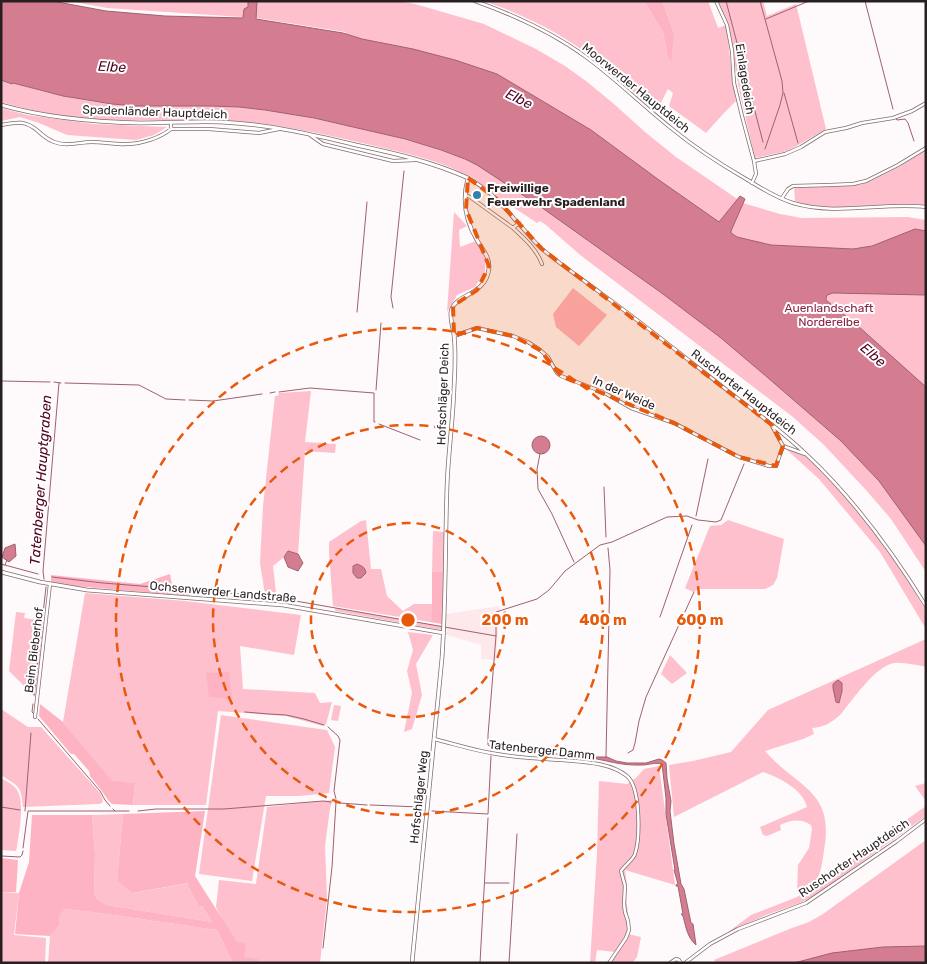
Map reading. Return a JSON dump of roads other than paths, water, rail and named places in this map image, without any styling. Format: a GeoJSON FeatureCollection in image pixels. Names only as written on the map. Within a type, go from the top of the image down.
{"type":"FeatureCollection","features":[{"type":"Feature","properties":{"kind":"street","name":"Moorwerder Hauptdeich"},"geometry":{"type":"LineString","coordinates":[[475,1],[530,23],[561,40],[611,76],[687,141],[718,163],[782,198],[803,205],[829,209],[892,206],[926,207]]}},
{"type":"Feature","properties":{"kind":"street","name":"Einlagedeich"},"geometry":{"type":"LineString","coordinates":[[716,1],[728,30],[732,51],[734,83],[754,161]]}},
{"type":"Feature","properties":{"kind":"street"},"geometry":{"type":"LineString","coordinates":[[752,183],[756,174],[754,161],[785,154],[802,147],[825,132],[893,118],[920,108],[926,103]]}},
{"type":"Feature","properties":{"kind":"street","name":"Spadenländer Hauptdeich"},"geometry":{"type":"LineString","coordinates":[[1,104],[52,116],[92,121],[142,123],[219,122],[280,128],[419,160],[468,178]]}},
{"type":"Feature","properties":{"kind":"street"},"geometry":{"type":"LineString","coordinates":[[1,124],[23,122],[29,124],[53,142],[64,145],[94,142],[138,143],[156,137],[171,129],[209,129],[259,133],[280,128]]}},
{"type":"Feature","properties":{"kind":"street"},"geometry":{"type":"LineString","coordinates":[[171,122],[171,129]]}},
{"type":"Feature","properties":{"kind":"street","name":"Spadenländer Hauptdeich"},"geometry":{"type":"LineString","coordinates":[[309,134],[323,144],[393,162],[419,160]]}},
{"type":"Feature","properties":{"kind":"street"},"geometry":{"type":"LineString","coordinates":[[782,198],[788,189],[793,186],[853,184],[866,181],[926,148]]}},
{"type":"Feature","properties":{"kind":"street","name":"Hofschläger Deich"},"geometry":{"type":"LineString","coordinates":[[444,631],[447,487],[454,390],[454,336],[451,312],[457,302],[477,290],[487,274],[489,266],[486,254],[476,239],[469,223],[466,209],[468,178]]}},
{"type":"Feature","properties":{"kind":"street","name":"Ruschorter Hauptdeich"},"geometry":{"type":"LineString","coordinates":[[468,178],[487,190],[542,249],[772,425],[808,456],[873,527],[926,606]]}},
{"type":"Feature","properties":{"kind":"street"},"geometry":{"type":"LineString","coordinates":[[466,195],[513,228],[534,249],[542,264]]}},
{"type":"Feature","properties":{"kind":"street"},"geometry":{"type":"LineString","coordinates":[[513,228],[519,224]]}},
{"type":"Feature","properties":{"kind":"street","name":"In der Weide"},"geometry":{"type":"LineString","coordinates":[[454,336],[477,328],[513,336],[528,342],[548,357],[557,373],[562,376],[603,392],[630,408],[674,423],[739,457],[769,466],[776,466],[783,446]]}},
{"type":"Feature","properties":{"kind":"street"},"geometry":{"type":"LineString","coordinates":[[772,425],[783,446],[808,456]]}},
{"type":"Feature","properties":{"kind":"street","name":"Ochsenwerder Landstraße"},"geometry":{"type":"LineString","coordinates":[[1,572],[50,584],[87,590],[283,605],[444,631]]}},
{"type":"Feature","properties":{"kind":"street","name":"Beim Bieberhof"},"geometry":{"type":"LineString","coordinates":[[35,718],[50,584]]}},
{"type":"Feature","properties":{"kind":"street","name":"Hofschläger Weg"},"geometry":{"type":"LineString","coordinates":[[412,963],[444,631]]}},
{"type":"Feature","properties":{"kind":"street","name":"Tatenberger Damm"},"geometry":{"type":"LineString","coordinates":[[434,739],[483,752],[595,764],[614,769],[628,776],[633,783],[636,794],[639,820],[635,856],[621,871],[625,886],[624,904],[629,930],[626,938],[609,963]]}},
{"type":"Feature","properties":{"kind":"street","name":"Ruschorter Hauptdeich"},"geometry":{"type":"LineString","coordinates":[[683,963],[710,944],[738,929],[806,903],[926,819]]}},
{"type":"Feature","properties":{"kind":"street"},"geometry":{"type":"LineString","coordinates":[[670,963],[676,959],[683,963]]}},
{"type":"Feature","properties":{"kind":"water","name":"Auenlandschaft Norderelbe"},"geometry":{"type":"Polygon","coordinates":[[[1,1],[52,1],[106,11],[165,16],[243,18],[244,9],[248,7],[248,1],[257,1],[256,19],[343,33],[455,60],[497,74],[591,130],[719,222],[740,196],[745,199],[731,231],[737,237],[771,245],[853,249],[872,246],[915,229],[926,231],[926,295],[833,293],[827,295],[826,300],[926,387],[926,546],[879,481],[841,441],[767,377],[721,338],[663,294],[541,207],[477,165],[441,150],[405,139],[314,118],[239,107],[112,104],[63,96],[12,84],[1,80],[1,1]]]}},
{"type":"Feature","properties":{"kind":"water"},"geometry":{"type":"Polygon","coordinates":[[[541,436],[547,439],[550,445],[547,451],[541,454],[535,451],[532,445],[535,439],[541,436]]]}},
{"type":"Feature","properties":{"kind":"water"},"geometry":{"type":"Polygon","coordinates":[[[15,544],[16,556],[9,562],[2,557],[5,548],[15,544]]]}},
{"type":"Feature","properties":{"kind":"water"},"geometry":{"type":"Polygon","coordinates":[[[288,551],[298,554],[303,563],[298,571],[288,567],[284,557],[288,551]]]}},
{"type":"Feature","properties":{"kind":"water"},"geometry":{"type":"Polygon","coordinates":[[[357,564],[366,571],[361,578],[357,578],[353,573],[353,566],[357,564]]]}},
{"type":"Feature","properties":{"kind":"water"},"geometry":{"type":"Polygon","coordinates":[[[838,680],[842,683],[839,703],[836,702],[833,688],[833,684],[838,680]]]}},
{"type":"Feature","properties":{"kind":"water"},"geometry":{"type":"Polygon","coordinates":[[[586,757],[607,757],[627,763],[646,763],[659,759],[666,763],[674,844],[681,884],[684,889],[691,923],[693,924],[696,945],[689,935],[681,914],[683,914],[678,886],[676,886],[678,884],[674,870],[666,814],[662,764],[627,765],[586,757]]]}},
{"type":"Feature","properties":{"kind":"water"},"geometry":{"type":"Polygon","coordinates":[[[926,946],[926,963],[794,963],[832,953],[883,947],[926,946]]]}},
{"type":"Feature","properties":{"kind":"waterway"},"geometry":{"type":"LineString","coordinates":[[726,1],[763,142]]}},
{"type":"Feature","properties":{"kind":"waterway"},"geometry":{"type":"LineString","coordinates":[[760,1],[782,81],[783,93],[765,149]]}},
{"type":"Feature","properties":{"kind":"waterway"},"geometry":{"type":"LineString","coordinates":[[766,19],[809,1]]}},
{"type":"Feature","properties":{"kind":"waterway"},"geometry":{"type":"LineString","coordinates":[[865,1],[893,109]]}},
{"type":"Feature","properties":{"kind":"waterway"},"geometry":{"type":"LineString","coordinates":[[784,93],[798,143]]}},
{"type":"Feature","properties":{"kind":"waterway"},"geometry":{"type":"LineString","coordinates":[[896,119],[905,119],[914,141]]}},
{"type":"Feature","properties":{"kind":"waterway"},"geometry":{"type":"LineString","coordinates":[[393,308],[391,297],[404,171]]}},
{"type":"Feature","properties":{"kind":"waterway"},"geometry":{"type":"LineString","coordinates":[[357,312],[367,202]]}},
{"type":"Feature","properties":{"kind":"waterway"},"geometry":{"type":"LineString","coordinates":[[376,390],[381,323]]}},
{"type":"Feature","properties":{"kind":"waterway"},"geometry":{"type":"LineString","coordinates":[[1,381],[50,382]]}},
{"type":"Feature","properties":{"kind":"waterway","name":"Tatenberger Hauptgraben"},"geometry":{"type":"LineString","coordinates":[[54,382],[61,383]]}},
{"type":"Feature","properties":{"kind":"waterway","name":"Tatenberger Hauptgraben"},"geometry":{"type":"LineString","coordinates":[[44,579],[43,571],[59,383]]}},
{"type":"Feature","properties":{"kind":"waterway"},"geometry":{"type":"LineString","coordinates":[[65,383],[139,385],[166,399],[185,400]]}},
{"type":"Feature","properties":{"kind":"waterway"},"geometry":{"type":"LineString","coordinates":[[279,392],[310,388],[374,393],[375,422]]}},
{"type":"Feature","properties":{"kind":"waterway"},"geometry":{"type":"LineString","coordinates":[[270,393],[275,392]]}},
{"type":"Feature","properties":{"kind":"waterway"},"geometry":{"type":"LineString","coordinates":[[189,400],[213,401],[262,394]]}},
{"type":"Feature","properties":{"kind":"waterway"},"geometry":{"type":"LineString","coordinates":[[379,424],[420,440]]}},
{"type":"Feature","properties":{"kind":"waterway"},"geometry":{"type":"LineString","coordinates":[[540,454],[537,469],[538,489],[574,562]]}},
{"type":"Feature","properties":{"kind":"waterway"},"geometry":{"type":"LineString","coordinates":[[696,516],[708,459]]}},
{"type":"Feature","properties":{"kind":"waterway"},"geometry":{"type":"LineString","coordinates":[[491,752],[491,747],[488,745],[488,735],[496,636],[496,612],[537,599],[549,590],[565,571],[600,545],[612,542],[667,517],[687,516],[698,520],[716,522],[721,520],[744,464]]}},
{"type":"Feature","properties":{"kind":"waterway"},"geometry":{"type":"LineString","coordinates":[[604,487],[606,537]]}},
{"type":"Feature","properties":{"kind":"waterway"},"geometry":{"type":"LineString","coordinates":[[660,617],[692,525]]}},
{"type":"Feature","properties":{"kind":"waterway"},"geometry":{"type":"LineString","coordinates":[[606,757],[610,570],[608,548]]}},
{"type":"Feature","properties":{"kind":"waterway"},"geometry":{"type":"LineString","coordinates":[[5,565],[7,560]]}},
{"type":"Feature","properties":{"kind":"waterway"},"geometry":{"type":"LineString","coordinates":[[1,564],[38,574]]}},
{"type":"Feature","properties":{"kind":"waterway"},"geometry":{"type":"LineString","coordinates":[[52,577],[267,596],[496,636]]}},
{"type":"Feature","properties":{"kind":"waterway","name":"Tatenberger Hauptgraben"},"geometry":{"type":"LineString","coordinates":[[34,695],[46,587]]}},
{"type":"Feature","properties":{"kind":"waterway"},"geometry":{"type":"LineString","coordinates":[[628,753],[633,750],[646,697],[694,592]]}},
{"type":"Feature","properties":{"kind":"waterway","name":"Tatenberger Hauptgraben"},"geometry":{"type":"LineString","coordinates":[[33,704],[32,712],[34,714]]}},
{"type":"Feature","properties":{"kind":"waterway"},"geometry":{"type":"LineString","coordinates":[[245,712],[286,715],[324,725]]}},
{"type":"Feature","properties":{"kind":"waterway","name":"Tatenberger Hauptgraben"},"geometry":{"type":"LineString","coordinates":[[38,719],[100,791],[110,806]]}},
{"type":"Feature","properties":{"kind":"waterway"},"geometry":{"type":"LineString","coordinates":[[328,727],[340,740],[334,791],[336,799]]}},
{"type":"Feature","properties":{"kind":"waterway"},"geometry":{"type":"LineString","coordinates":[[25,811],[31,733]]}},
{"type":"Feature","properties":{"kind":"waterway"},"geometry":{"type":"LineString","coordinates":[[492,747],[588,757]]}},
{"type":"Feature","properties":{"kind":"waterway"},"geometry":{"type":"LineString","coordinates":[[432,811],[488,814],[491,756]]}},
{"type":"Feature","properties":{"kind":"waterway"},"geometry":{"type":"LineString","coordinates":[[138,811],[156,809],[224,809],[323,801],[331,802]]}},
{"type":"Feature","properties":{"kind":"waterway"},"geometry":{"type":"LineString","coordinates":[[323,948],[332,867],[336,802]]}},
{"type":"Feature","properties":{"kind":"waterway"},"geometry":{"type":"LineString","coordinates":[[340,803],[367,805]]}},
{"type":"Feature","properties":{"kind":"waterway"},"geometry":{"type":"LineString","coordinates":[[370,805],[420,807]]}},
{"type":"Feature","properties":{"kind":"waterway"},"geometry":{"type":"LineString","coordinates":[[1,807],[20,810]]}},
{"type":"Feature","properties":{"kind":"waterway"},"geometry":{"type":"LineString","coordinates":[[113,809],[115,811],[129,811]]}},
{"type":"Feature","properties":{"kind":"waterway"},"geometry":{"type":"LineString","coordinates":[[23,848],[28,811],[115,811]]}},
{"type":"Feature","properties":{"kind":"waterway"},"geometry":{"type":"LineString","coordinates":[[480,963],[488,818]]}},
{"type":"Feature","properties":{"kind":"waterway"},"geometry":{"type":"LineString","coordinates":[[509,963],[517,834]]}},
{"type":"Feature","properties":{"kind":"waterway"},"geometry":{"type":"LineString","coordinates":[[1,856],[20,857],[23,851]]}},
{"type":"Feature","properties":{"kind":"waterway"},"geometry":{"type":"LineString","coordinates":[[485,883],[509,883]]}},
{"type":"Feature","properties":{"kind":"place","name":"Freiwillige Feuerwehr Spadenland"},"geometry":{"type":"Point","coordinates":[477,195]}},
{"type":"Feature","properties":{"kind":"water label","name":"Elbe"},"geometry":{"type":"Point","coordinates":[112,67]}},
{"type":"Feature","properties":{"kind":"water label","name":"Elbe"},"geometry":{"type":"Point","coordinates":[519,99]}},
{"type":"Feature","properties":{"kind":"water label","name":"Elbe"},"geometry":{"type":"Point","coordinates":[873,355]}}]}
